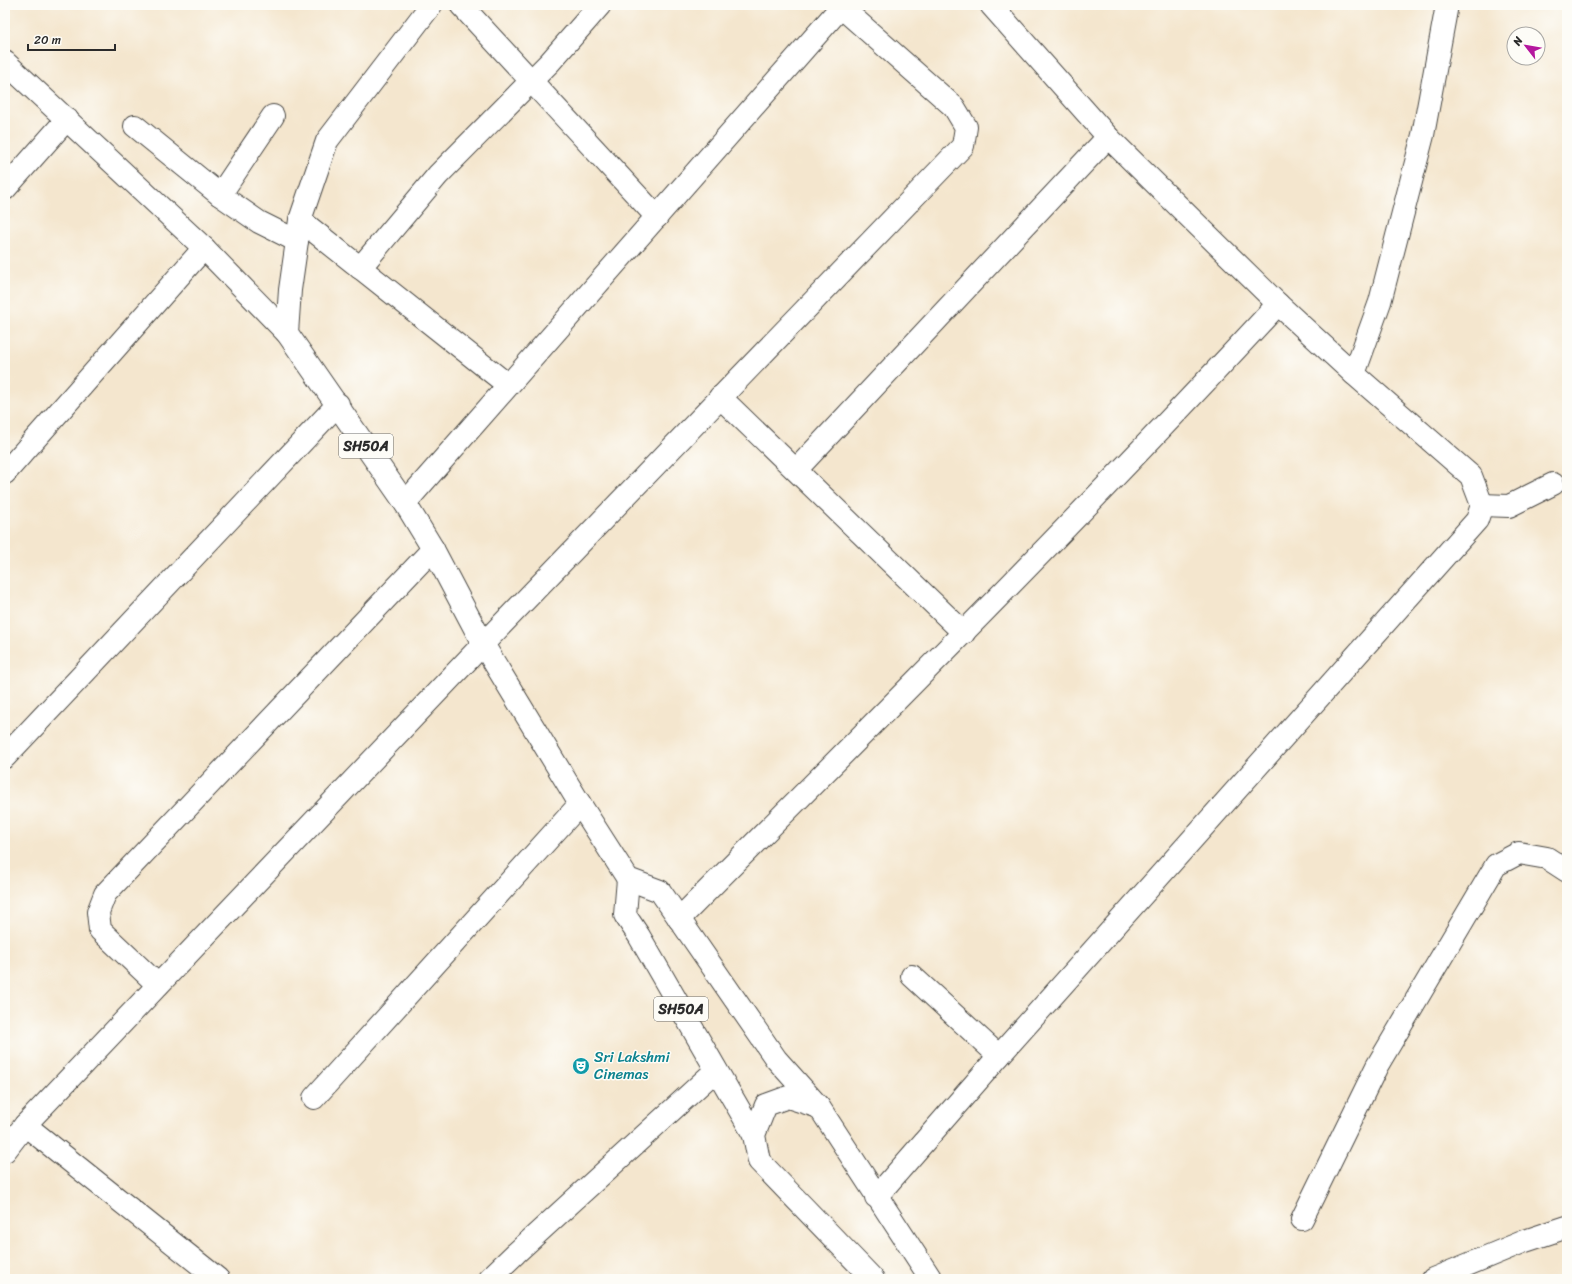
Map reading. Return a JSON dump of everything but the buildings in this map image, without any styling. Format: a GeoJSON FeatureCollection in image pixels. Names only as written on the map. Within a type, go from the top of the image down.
{"type":"FeatureCollection","features":[{"type":"Feature","properties":{"kind":"street"},"geometry":{"type":"LineString","coordinates":[[287,333],[290,290],[300,220],[327,141],[431,5]]}},
{"type":"Feature","properties":{"kind":"street"},"geometry":{"type":"LineString","coordinates":[[461,5],[657,217]]}},
{"type":"Feature","properties":{"kind":"street"},"geometry":{"type":"LineString","coordinates":[[360,268],[438,175],[531,82],[600,5]]}},
{"type":"Feature","properties":{"kind":"street"},"geometry":{"type":"LineString","coordinates":[[876,1198],[999,1056],[1477,520],[1482,505],[1471,476],[1354,374],[1278,304],[1108,137],[991,5]]}},
{"type":"Feature","properties":{"kind":"street"},"geometry":{"type":"LineString","coordinates":[[1354,374],[1380,302],[1421,143],[1446,5]]}},
{"type":"Feature","properties":{"kind":"street"},"geometry":{"type":"LineString","coordinates":[[5,1151],[25,1125],[483,644],[963,146],[966,127],[954,108],[840,6],[657,217],[405,503]]}},
{"type":"Feature","properties":{"kind":"street"},"geometry":{"type":"LineString","coordinates":[[5,62],[204,248],[287,333]]}},
{"type":"Feature","properties":{"kind":"street"},"geometry":{"type":"LineString","coordinates":[[220,195],[272,116]]}},
{"type":"Feature","properties":{"kind":"street"},"geometry":{"type":"LineString","coordinates":[[5,189],[67,119]]}},
{"type":"Feature","properties":{"kind":"street"},"geometry":{"type":"LineString","coordinates":[[135,126],[220,195],[259,222],[297,241]]}},
{"type":"Feature","properties":{"kind":"street"},"geometry":{"type":"LineString","coordinates":[[796,470],[1108,137]]}},
{"type":"Feature","properties":{"kind":"street"},"geometry":{"type":"LineString","coordinates":[[300,220],[508,385]]}},
{"type":"Feature","properties":{"kind":"street"},"geometry":{"type":"LineString","coordinates":[[5,474],[204,248]]}},
{"type":"Feature","properties":{"kind":"street"},"geometry":{"type":"LineString","coordinates":[[680,919],[964,633],[1198,391],[1278,304]]}},
{"type":"Feature","properties":{"kind":"street","name":"SH50A"},"geometry":{"type":"LineString","coordinates":[[287,333],[338,404],[405,503],[433,549],[483,644],[580,804],[628,879],[625,915],[639,936],[754,1135]]}},
{"type":"Feature","properties":{"kind":"street"},"geometry":{"type":"LineString","coordinates":[[720,397],[964,633]]}},
{"type":"Feature","properties":{"kind":"street"},"geometry":{"type":"LineString","coordinates":[[5,757],[338,404]]}},
{"type":"Feature","properties":{"kind":"street"},"geometry":{"type":"LineString","coordinates":[[1482,505],[1509,506],[1553,484]]}},
{"type":"Feature","properties":{"kind":"street"},"geometry":{"type":"LineString","coordinates":[[158,985],[100,930],[98,912],[105,894],[433,549]]}},
{"type":"Feature","properties":{"kind":"street"},"geometry":{"type":"LineString","coordinates":[[314,1098],[580,804]]}},
{"type":"Feature","properties":{"kind":"street"},"geometry":{"type":"LineString","coordinates":[[1302,1219],[1377,1066],[1496,865],[1519,853],[1547,858],[1567,871]]}},
{"type":"Feature","properties":{"kind":"street"},"geometry":{"type":"LineString","coordinates":[[628,879],[660,892],[776,1059],[819,1108],[876,1198],[931,1279]]}},
{"type":"Feature","properties":{"kind":"street"},"geometry":{"type":"LineString","coordinates":[[912,976],[999,1056]]}},
{"type":"Feature","properties":{"kind":"street"},"geometry":{"type":"LineString","coordinates":[[490,1279],[516,1253],[716,1070]]}},
{"type":"Feature","properties":{"kind":"street"},"geometry":{"type":"LineString","coordinates":[[819,1108],[788,1096],[766,1105],[754,1135],[759,1161],[873,1279]]}},
{"type":"Feature","properties":{"kind":"street"},"geometry":{"type":"LineString","coordinates":[[25,1125],[218,1279]]}},
{"type":"Feature","properties":{"kind":"street"},"geometry":{"type":"LineString","coordinates":[[1433,1279],[1526,1241],[1567,1227]]}},
{"type":"Feature","properties":{"kind":"place","name":"Sri Lakshmi Cinemas"},"geometry":{"type":"Point","coordinates":[581,1066]}}]}
